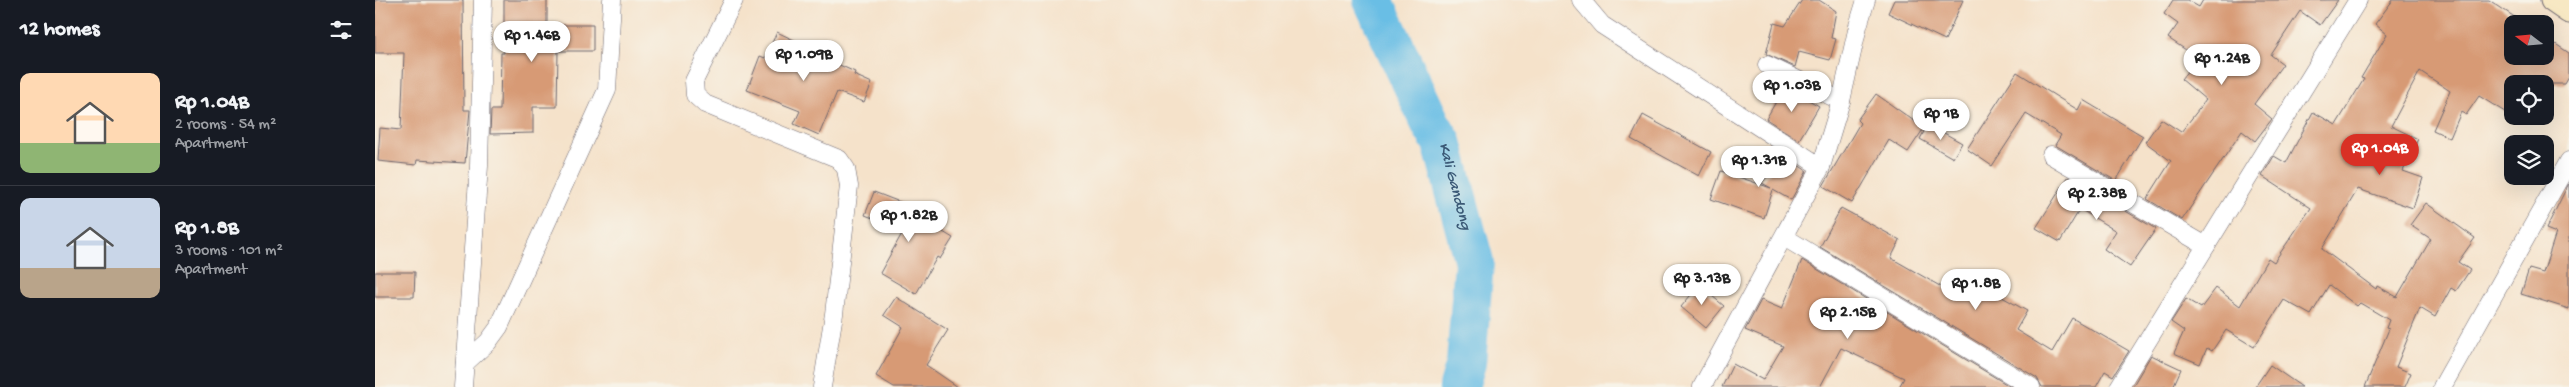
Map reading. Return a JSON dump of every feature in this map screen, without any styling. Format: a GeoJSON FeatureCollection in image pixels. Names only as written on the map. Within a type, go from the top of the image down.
{"type":"FeatureCollection","features":[{"type":"Feature","properties":{"kind":"main road"},"geometry":{"type":"LineString","coordinates":[[2553,0],[2569,11]]}},
{"type":"Feature","properties":{"kind":"street"},"geometry":{"type":"LineString","coordinates":[[463,387],[479,166],[483,0]]}},
{"type":"Feature","properties":{"kind":"street"},"geometry":{"type":"LineString","coordinates":[[465,363],[488,342],[499,327],[601,106],[607,90],[612,0]]}},
{"type":"Feature","properties":{"kind":"street"},"geometry":{"type":"LineString","coordinates":[[734,0],[694,80],[695,95],[705,104],[839,158],[846,169],[849,186],[846,222],[822,387]]}},
{"type":"Feature","properties":{"kind":"street"},"geometry":{"type":"LineString","coordinates":[[1581,0],[1603,25],[1821,167]]}},
{"type":"Feature","properties":{"kind":"street"},"geometry":{"type":"LineString","coordinates":[[1702,387],[1821,167],[1841,101],[1866,0]]}},
{"type":"Feature","properties":{"kind":"street"},"geometry":{"type":"LineString","coordinates":[[2119,387],[2358,0]]}},
{"type":"Feature","properties":{"kind":"street"},"geometry":{"type":"LineString","coordinates":[[1767,65],[1841,101]]}},
{"type":"Feature","properties":{"kind":"street"},"geometry":{"type":"LineString","coordinates":[[2051,155],[2206,246]]}},
{"type":"Feature","properties":{"kind":"street"},"geometry":{"type":"LineString","coordinates":[[2442,387],[2569,161]]}},
{"type":"Feature","properties":{"kind":"street"},"geometry":{"type":"LineString","coordinates":[[1784,237],[2031,387]]}},
{"type":"Feature","properties":{"kind":"building"},"geometry":{"type":"Polygon","coordinates":[[[375,0],[463,0],[464,110],[470,110],[465,163],[417,160],[416,165],[378,161],[380,128],[401,130],[404,53],[375,53],[375,0]]]}},
{"type":"Feature","properties":{"kind":"building"},"geometry":{"type":"Polygon","coordinates":[[[504,0],[547,0],[547,25],[593,25],[593,51],[558,51],[557,107],[533,107],[533,133],[490,134],[491,110],[500,110],[501,53],[504,53],[504,0]]]}},
{"type":"Feature","properties":{"kind":"building"},"geometry":{"type":"Polygon","coordinates":[[[1802,0],[1819,0],[1836,11],[1831,38],[1836,39],[1830,60],[1799,52],[1795,67],[1766,54],[1774,23],[1785,26],[1802,0]]]}},
{"type":"Feature","properties":{"kind":"building"},"geometry":{"type":"Polygon","coordinates":[[[1894,0],[1963,0],[1945,40],[1888,13],[1894,0]]]}},
{"type":"Feature","properties":{"kind":"building"},"geometry":{"type":"Polygon","coordinates":[[[2173,0],[2187,0],[2199,7],[2203,0],[2338,0],[2320,25],[2300,11],[2271,55],[2283,64],[2254,104],[2272,119],[2255,141],[2242,131],[2182,220],[2147,199],[2171,161],[2145,142],[2161,119],[2181,132],[2206,100],[2181,79],[2198,58],[2168,38],[2178,24],[2164,14],[2173,0]]]}},
{"type":"Feature","properties":{"kind":"building"},"geometry":{"type":"Polygon","coordinates":[[[2393,0],[2489,0],[2512,15],[2504,15],[2504,65],[2554,65],[2554,43],[2569,53],[2569,77],[2565,84],[2554,84],[2554,75],[2504,75],[2504,111],[2479,96],[2466,115],[2461,112],[2450,138],[2433,130],[2450,91],[2420,71],[2391,126],[2418,139],[2403,171],[2423,178],[2413,208],[2358,189],[2322,249],[2376,289],[2377,286],[2397,297],[2431,239],[2410,225],[2426,203],[2475,238],[2458,262],[2470,270],[2456,291],[2451,288],[2435,317],[2420,308],[2396,367],[2411,373],[2405,387],[2365,387],[2389,329],[2386,328],[2389,320],[2360,303],[2357,306],[2329,285],[2311,315],[2284,300],[2254,347],[2226,330],[2212,351],[2207,348],[2200,364],[2174,353],[2184,331],[2171,322],[2186,299],[2201,308],[2216,288],[2240,306],[2268,258],[2274,262],[2311,208],[2262,176],[2274,156],[2286,163],[2313,112],[2336,125],[2364,79],[2361,78],[2387,34],[2375,24],[2393,0]]]}},
{"type":"Feature","properties":{"kind":"building"},"geometry":{"type":"Polygon","coordinates":[[[777,32],[815,50],[815,54],[855,72],[854,75],[872,83],[864,102],[837,92],[819,135],[794,124],[800,111],[747,90],[760,56],[765,58],[777,32]]]}},
{"type":"Feature","properties":{"kind":"building"},"geometry":{"type":"Polygon","coordinates":[[[2017,72],[2078,110],[2083,100],[2143,136],[2116,181],[2055,145],[2061,135],[2026,114],[1992,166],[1967,149],[2017,72]]]}},
{"type":"Feature","properties":{"kind":"building"},"geometry":{"type":"Polygon","coordinates":[[[1785,86],[1819,106],[1799,140],[1766,119],[1785,86]]]}},
{"type":"Feature","properties":{"kind":"building"},"geometry":{"type":"Polygon","coordinates":[[[1876,94],[1924,128],[1908,152],[1889,140],[1852,203],[1823,186],[1860,123],[1857,120],[1876,94]]]}},
{"type":"Feature","properties":{"kind":"building"},"geometry":{"type":"Polygon","coordinates":[[[1643,115],[1711,152],[1699,176],[1631,139],[1643,115]]]}},
{"type":"Feature","properties":{"kind":"building"},"geometry":{"type":"Polygon","coordinates":[[[1928,124],[1962,143],[1953,158],[1920,139],[1928,124]]]}},
{"type":"Feature","properties":{"kind":"building"},"geometry":{"type":"Polygon","coordinates":[[[1783,155],[1807,171],[1791,200],[1773,190],[1764,218],[1711,199],[1721,171],[1771,188],[1762,183],[1783,155]]]}},
{"type":"Feature","properties":{"kind":"building"},"geometry":{"type":"Polygon","coordinates":[[[2068,177],[2156,229],[2130,267],[2104,249],[2116,231],[2080,209],[2060,242],[2036,228],[2068,177]]]}},
{"type":"Feature","properties":{"kind":"building"},"geometry":{"type":"Polygon","coordinates":[[[2569,183],[2569,309],[2521,294],[2529,269],[2543,273],[2556,233],[2546,229],[2569,183]]]}},
{"type":"Feature","properties":{"kind":"building"},"geometry":{"type":"Polygon","coordinates":[[[874,192],[910,206],[908,211],[953,238],[940,259],[937,257],[916,294],[880,273],[904,230],[865,215],[874,192]]]}},
{"type":"Feature","properties":{"kind":"building"},"geometry":{"type":"Polygon","coordinates":[[[1841,208],[1900,240],[1891,258],[1952,293],[1963,275],[2027,311],[2016,330],[2052,352],[2072,318],[2129,351],[2113,376],[2105,371],[2096,387],[2042,387],[2037,378],[1820,247],[1841,208]]]}},
{"type":"Feature","properties":{"kind":"building"},"geometry":{"type":"Polygon","coordinates":[[[1802,260],[2011,387],[1899,387],[1904,378],[1841,348],[1820,387],[1722,387],[1733,364],[1763,380],[1783,346],[1745,330],[1761,300],[1782,309],[1802,260]]]}},
{"type":"Feature","properties":{"kind":"building"},"geometry":{"type":"Polygon","coordinates":[[[375,272],[415,272],[414,297],[375,297],[375,272]]]}},
{"type":"Feature","properties":{"kind":"building"},"geometry":{"type":"Polygon","coordinates":[[[1699,285],[1724,306],[1706,328],[1681,307],[1699,285]]]}},
{"type":"Feature","properties":{"kind":"building"},"geometry":{"type":"Polygon","coordinates":[[[896,297],[948,330],[926,365],[958,387],[894,387],[876,376],[903,327],[884,315],[896,297]]]}},
{"type":"Feature","properties":{"kind":"building"},"geometry":{"type":"Polygon","coordinates":[[[2151,355],[2181,369],[2173,387],[2132,387],[2151,355]]]}},
{"type":"Feature","properties":{"kind":"building"},"geometry":{"type":"Polygon","coordinates":[[[2270,365],[2302,387],[2255,387],[2270,365]]]}},
{"type":"Feature","properties":{"kind":"waterway","name":"Kali Gandong"},"geometry":{"type":"LineString","coordinates":[[1373,0],[1431,124],[1442,142],[1474,262],[1466,363],[1459,387]]}}]}
